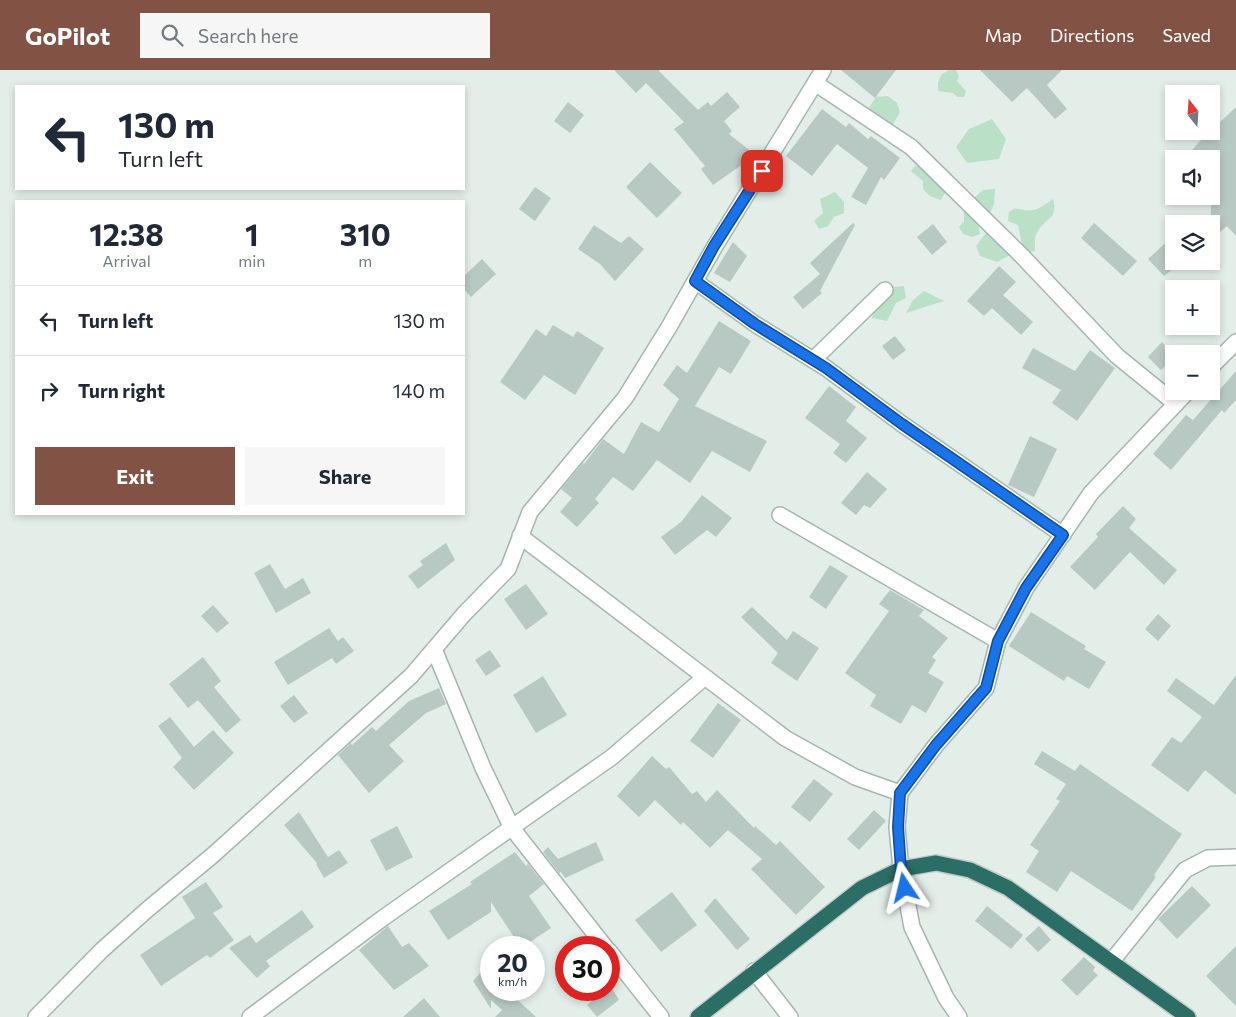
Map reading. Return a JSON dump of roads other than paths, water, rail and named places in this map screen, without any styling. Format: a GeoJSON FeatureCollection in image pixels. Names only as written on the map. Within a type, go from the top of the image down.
{"type":"FeatureCollection","features":[{"type":"Feature","properties":{"kind":"highway"},"geometry":{"type":"LineString","coordinates":[[698,1017],[754,971],[862,888],[901,869],[936,863],[970,870],[1008,888],[1188,1017]]}},
{"type":"Feature","properties":{"kind":"street"},"geometry":{"type":"LineString","coordinates":[[36,1017],[102,950],[213,855],[411,676],[464,614],[508,569],[530,512],[625,398],[669,327],[714,246],[819,77],[911,147],[1022,256],[1117,356],[1176,404]]}},
{"type":"Feature","properties":{"kind":"street"},"geometry":{"type":"LineString","coordinates":[[695,281],[755,324],[865,395],[902,424],[1063,535]]}},
{"type":"Feature","properties":{"kind":"street"},"geometry":{"type":"LineString","coordinates":[[813,360],[885,290]]}},
{"type":"Feature","properties":{"kind":"street"},"geometry":{"type":"LineString","coordinates":[[1220,358],[1236,342]]}},
{"type":"Feature","properties":{"kind":"street"},"geometry":{"type":"LineString","coordinates":[[959,1017],[946,998],[912,927],[901,869],[898,827],[900,793],[936,745],[986,688],[998,641],[1026,588],[1091,493],[1180,400]]}},
{"type":"Feature","properties":{"kind":"street"},"geometry":{"type":"LineString","coordinates":[[780,515],[998,641]]}},
{"type":"Feature","properties":{"kind":"street"},"geometry":{"type":"LineString","coordinates":[[520,536],[785,738],[855,777],[900,793]]}},
{"type":"Feature","properties":{"kind":"street"},"geometry":{"type":"LineString","coordinates":[[434,649],[483,768],[512,828],[597,936]]}},
{"type":"Feature","properties":{"kind":"street"},"geometry":{"type":"LineString","coordinates":[[250,1017],[383,918],[612,757],[705,677]]}},
{"type":"Feature","properties":{"kind":"street"},"geometry":{"type":"LineString","coordinates":[[1111,962],[1185,870],[1208,858],[1236,857]]}},
{"type":"Feature","properties":{"kind":"street"},"geometry":{"type":"LineString","coordinates":[[620,965],[661,1017]]}},
{"type":"Feature","properties":{"kind":"street"},"geometry":{"type":"LineString","coordinates":[[754,971],[790,1017]]}}]}
